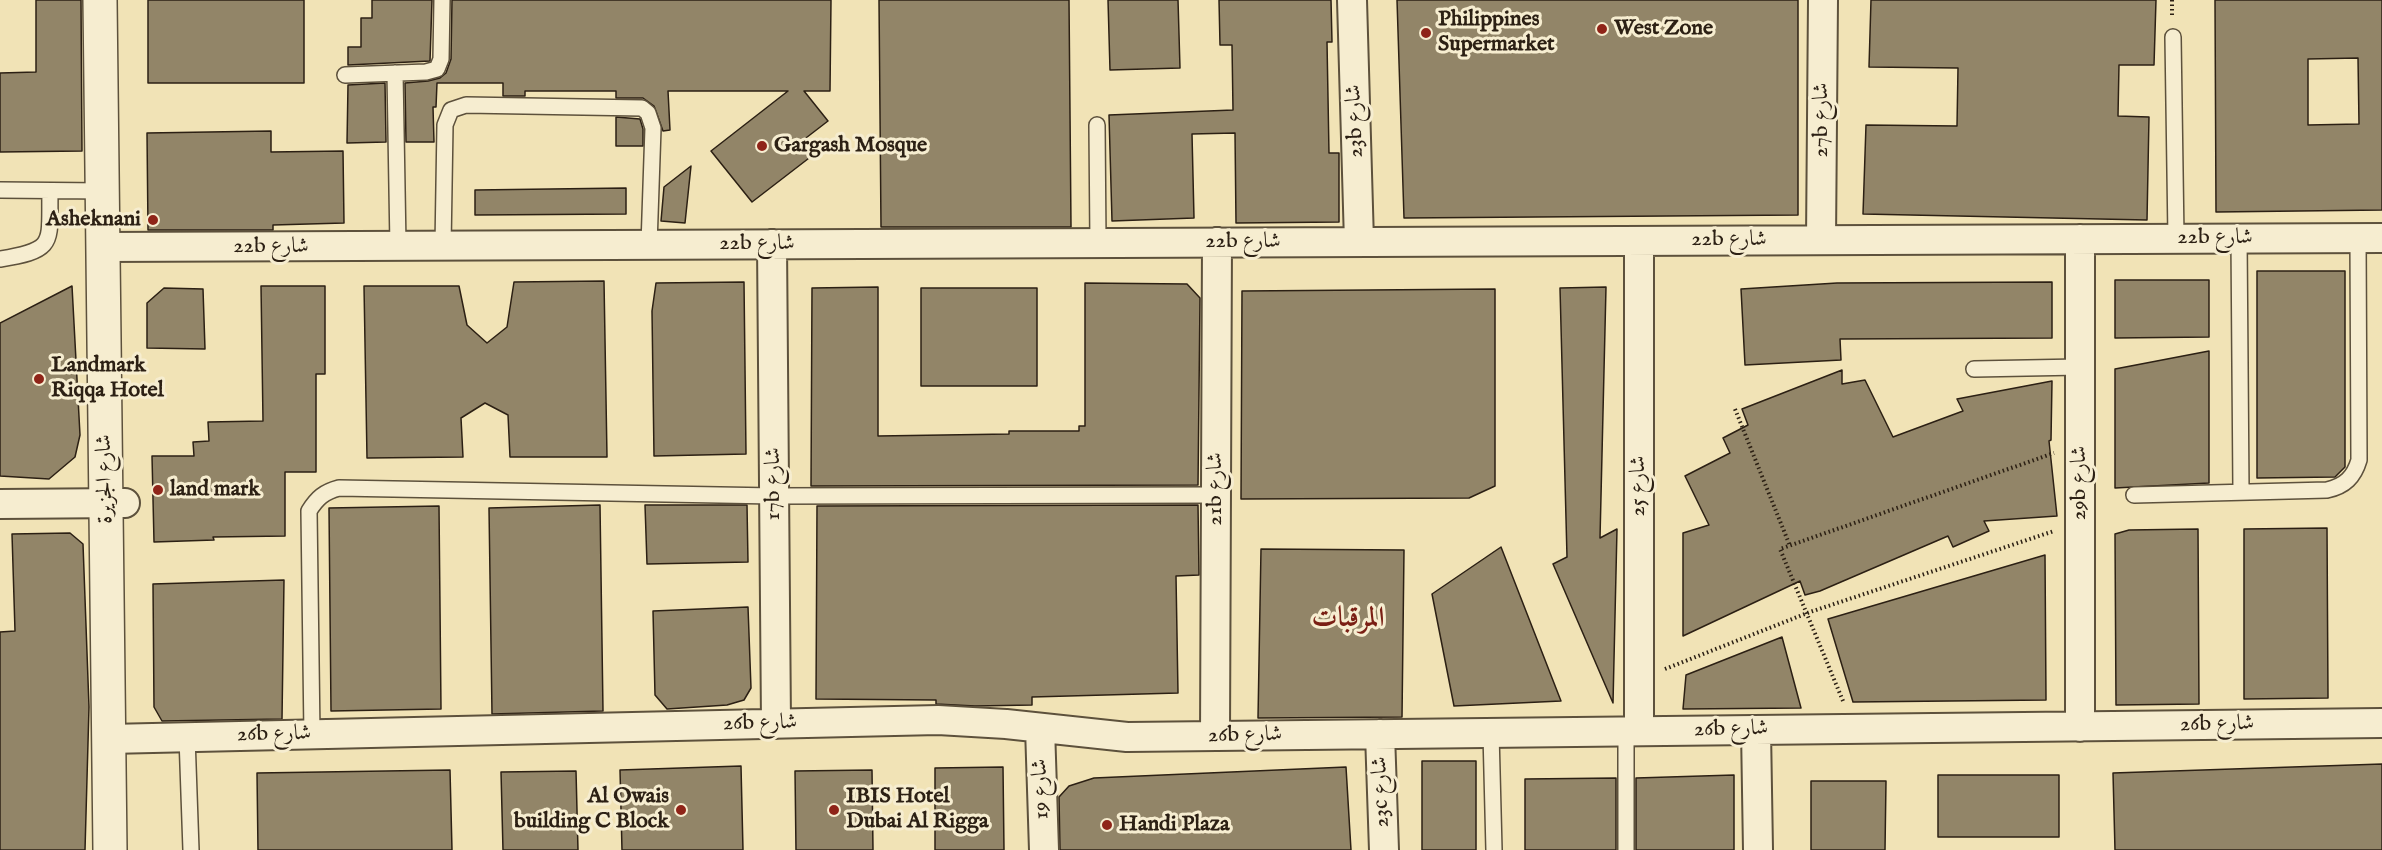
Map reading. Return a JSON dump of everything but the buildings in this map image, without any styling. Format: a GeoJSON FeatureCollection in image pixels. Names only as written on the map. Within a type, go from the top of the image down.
{"type":"FeatureCollection","features":[{"type":"Feature","properties":{"kind":"street","name":"شارع الجزيرة"},"geometry":{"type":"LineString","coordinates":[[100,0],[103,191],[114,247]]}},
{"type":"Feature","properties":{"kind":"street","name":"شارع الجزيرة"},"geometry":{"type":"LineString","coordinates":[[110,850],[117,739],[114,247],[123,0]]}},
{"type":"Feature","properties":{"kind":"street","name":"23b شارع"},"geometry":{"type":"LineString","coordinates":[[1352,0],[1359,242]]}},
{"type":"Feature","properties":{"kind":"street","name":"27b شارع"},"geometry":{"type":"LineString","coordinates":[[1821,240],[1823,0]]}},
{"type":"Feature","properties":{"kind":"street","name":"22b شارع"},"geometry":{"type":"LineString","coordinates":[[114,247],[2370,238]]}},
{"type":"Feature","properties":{"kind":"street","name":"29b شارع"},"geometry":{"type":"LineString","coordinates":[[2080,239],[2080,727]]}},
{"type":"Feature","properties":{"kind":"street","name":"شارع 25"},"geometry":{"type":"LineString","coordinates":[[1633,731],[1639,679],[1639,240]]}},
{"type":"Feature","properties":{"kind":"street","name":"21b شارع"},"geometry":{"type":"LineString","coordinates":[[1215,736],[1217,242]]}},
{"type":"Feature","properties":{"kind":"street","name":"17b شارع"},"geometry":{"type":"LineString","coordinates":[[772,244],[776,724]]}},
{"type":"Feature","properties":{"kind":"street"},"geometry":{"type":"LineString","coordinates":[[0,504],[116,503]]}},
{"type":"Feature","properties":{"kind":"street","name":"26b شارع"},"geometry":{"type":"LineString","coordinates":[[117,739],[938,720],[1127,737],[2382,723]]}},
{"type":"Feature","properties":{"kind":"street","name":"شارع 19"},"geometry":{"type":"LineString","coordinates":[[1040,728],[1044,850]]}},
{"type":"Feature","properties":{"kind":"street"},"geometry":{"type":"LineString","coordinates":[[1756,730],[1758,850]]}},
{"type":"Feature","properties":{"kind":"street","name":"23c شارع"},"geometry":{"type":"LineString","coordinates":[[1380,734],[1384,850]]}},
{"type":"Feature","properties":{"kind":"street","name":"شارع الجزيرة"},"geometry":{"type":"LineString","coordinates":[[117,739],[126,850]]}},
{"type":"Feature","properties":{"kind":"lane"},"geometry":{"type":"LineString","coordinates":[[345,75],[432,71],[440,64],[442,0]]}},
{"type":"Feature","properties":{"kind":"lane"},"geometry":{"type":"LineString","coordinates":[[2173,37],[2176,238]]}},
{"type":"Feature","properties":{"kind":"lane"},"geometry":{"type":"LineString","coordinates":[[395,73],[398,246]]}},
{"type":"Feature","properties":{"kind":"lane"},"geometry":{"type":"LineString","coordinates":[[443,246],[445,125],[451,110],[466,105],[642,108],[648,113],[653,128],[649,245]]}},
{"type":"Feature","properties":{"kind":"lane"},"geometry":{"type":"LineString","coordinates":[[1097,125],[1098,243]]}},
{"type":"Feature","properties":{"kind":"lane"},"geometry":{"type":"LineString","coordinates":[[0,190],[103,191]]}},
{"type":"Feature","properties":{"kind":"lane"},"geometry":{"type":"LineString","coordinates":[[0,259],[31,254],[44,246],[48,239],[50,190]]}},
{"type":"Feature","properties":{"kind":"lane"},"geometry":{"type":"LineString","coordinates":[[2239,238],[2241,492]]}},
{"type":"Feature","properties":{"kind":"lane"},"geometry":{"type":"LineString","coordinates":[[2134,495],[2327,490],[2339,488],[2356,471],[2359,459],[2370,238]]}},
{"type":"Feature","properties":{"kind":"lane"},"geometry":{"type":"LineString","coordinates":[[1974,369],[2080,367]]}},
{"type":"Feature","properties":{"kind":"lane"},"geometry":{"type":"LineString","coordinates":[[312,735],[309,511],[316,500],[326,492],[339,488],[774,496],[1216,495]]}},
{"type":"Feature","properties":{"kind":"lane"},"geometry":{"type":"LineString","coordinates":[[1626,850],[1633,731]]}},
{"type":"Feature","properties":{"kind":"lane"},"geometry":{"type":"LineString","coordinates":[[1491,733],[1494,850]]}},
{"type":"Feature","properties":{"kind":"lane"},"geometry":{"type":"LineString","coordinates":[[187,737],[191,850]]}},
{"type":"Feature","properties":{"kind":"path"},"geometry":{"type":"LineString","coordinates":[[1735,409],[1790,546]]}},
{"type":"Feature","properties":{"kind":"path"},"geometry":{"type":"LineString","coordinates":[[1855,729],[1780,549],[2080,444]]}},
{"type":"Feature","properties":{"kind":"path"},"geometry":{"type":"LineString","coordinates":[[1639,679],[1806,613],[2080,523]]}},
{"type":"Feature","properties":{"kind":"place","name":"West Zone"},"geometry":{"type":"Point","coordinates":[1602,29]}},
{"type":"Feature","properties":{"kind":"place","name":"Philippines Supermarket"},"geometry":{"type":"Point","coordinates":[1426,33]}},
{"type":"Feature","properties":{"kind":"place","name":"Gargash Mosque"},"geometry":{"type":"Point","coordinates":[762,146]}},
{"type":"Feature","properties":{"kind":"place","name":"Asheknani"},"geometry":{"type":"Point","coordinates":[153,220]}},
{"type":"Feature","properties":{"kind":"place","name":"Landmark Riqqa Hotel"},"geometry":{"type":"Point","coordinates":[39,379]}},
{"type":"Feature","properties":{"kind":"place","name":"land mark"},"geometry":{"type":"Point","coordinates":[158,490]}},
{"type":"Feature","properties":{"kind":"place","name":"Al Owais building C Block"},"geometry":{"type":"Point","coordinates":[681,810]}},
{"type":"Feature","properties":{"kind":"place","name":"IBIS Hotel Dubai Al Rigga"},"geometry":{"type":"Point","coordinates":[834,810]}},
{"type":"Feature","properties":{"kind":"place","name":"Handi Plaza"},"geometry":{"type":"Point","coordinates":[1107,825]}},
{"type":"Feature","properties":{"kind":"district","name":"المرقبات"},"geometry":{"type":"Point","coordinates":[1348,620]}}]}
